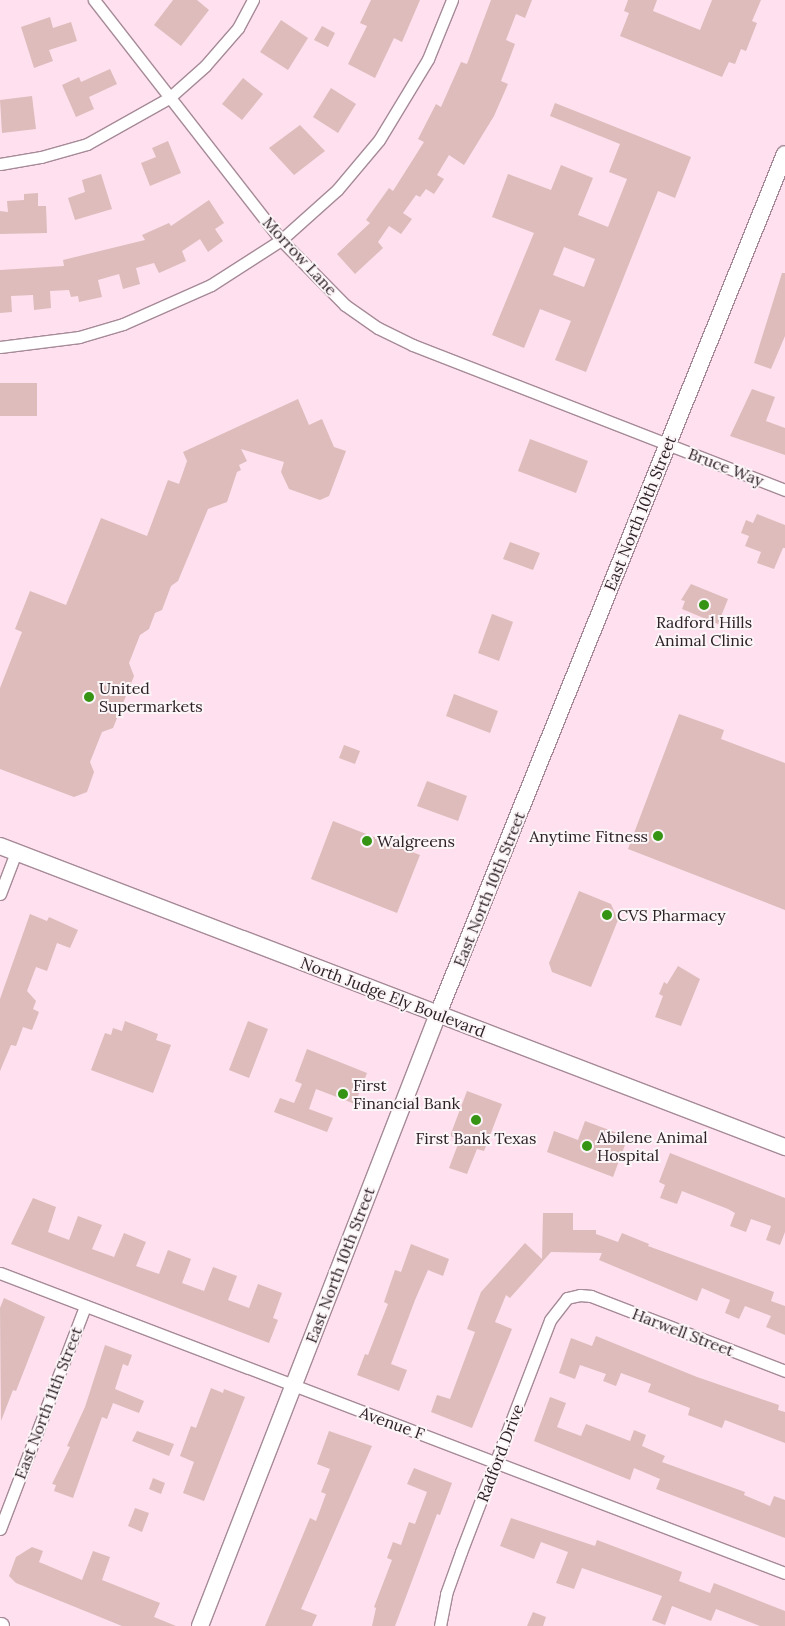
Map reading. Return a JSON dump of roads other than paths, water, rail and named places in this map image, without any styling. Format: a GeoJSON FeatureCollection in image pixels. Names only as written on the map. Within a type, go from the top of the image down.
{"type":"FeatureCollection","features":[{"type":"Feature","properties":{"kind":"main road","name":"East North 10th Street"},"geometry":{"type":"LineString","coordinates":[[200,1626],[438,1014],[785,154]]}},
{"type":"Feature","properties":{"kind":"main road","name":"North Judge Ely Boulevard"},"geometry":{"type":"LineString","coordinates":[[0,846],[785,1147]]}},
{"type":"Feature","properties":{"kind":"street","name":"Morrow Lane"},"geometry":{"type":"LineString","coordinates":[[94,0],[281,240],[345,305],[378,328],[668,444]]}},
{"type":"Feature","properties":{"kind":"street"},"geometry":{"type":"LineString","coordinates":[[0,164],[41,157],[87,144],[169,98],[205,66],[238,28],[253,0]]}},
{"type":"Feature","properties":{"kind":"street"},"geometry":{"type":"LineString","coordinates":[[0,347],[79,337],[123,324],[211,285],[281,240],[337,190],[379,140],[428,59],[452,0]]}},
{"type":"Feature","properties":{"kind":"street","name":"Bruce Way"},"geometry":{"type":"LineString","coordinates":[[668,444],[785,490]]}},
{"type":"Feature","properties":{"kind":"street"},"geometry":{"type":"LineString","coordinates":[[0,894],[16,852]]}},
{"type":"Feature","properties":{"kind":"street","name":"Avenue F"},"geometry":{"type":"LineString","coordinates":[[0,1273],[785,1573]]}},
{"type":"Feature","properties":{"kind":"street","name":"Harwell Street"},"geometry":{"type":"LineString","coordinates":[[580,1295],[785,1370]]}},
{"type":"Feature","properties":{"kind":"street","name":"Radford Drive"},"geometry":{"type":"LineString","coordinates":[[440,1626],[446,1594],[556,1309],[567,1298],[580,1295]]}},
{"type":"Feature","properties":{"kind":"street","name":"East North 11th Street"},"geometry":{"type":"LineString","coordinates":[[0,1529],[85,1306]]}},
{"type":"Feature","properties":{"kind":"place","name":"Radford Hills Animal Clinic"},"geometry":{"type":"Point","coordinates":[704,605]}},
{"type":"Feature","properties":{"kind":"place","name":"United Supermarkets"},"geometry":{"type":"Point","coordinates":[89,697]}},
{"type":"Feature","properties":{"kind":"place","name":"Anytime Fitness"},"geometry":{"type":"Point","coordinates":[658,836]}},
{"type":"Feature","properties":{"kind":"place","name":"Walgreens"},"geometry":{"type":"Point","coordinates":[367,841]}},
{"type":"Feature","properties":{"kind":"place","name":"CVS Pharmacy"},"geometry":{"type":"Point","coordinates":[607,915]}},
{"type":"Feature","properties":{"kind":"place","name":"First Financial Bank"},"geometry":{"type":"Point","coordinates":[343,1094]}},
{"type":"Feature","properties":{"kind":"place","name":"First Bank Texas"},"geometry":{"type":"Point","coordinates":[476,1120]}},
{"type":"Feature","properties":{"kind":"place","name":"Abilene Animal Hospital"},"geometry":{"type":"Point","coordinates":[587,1146]}}]}
